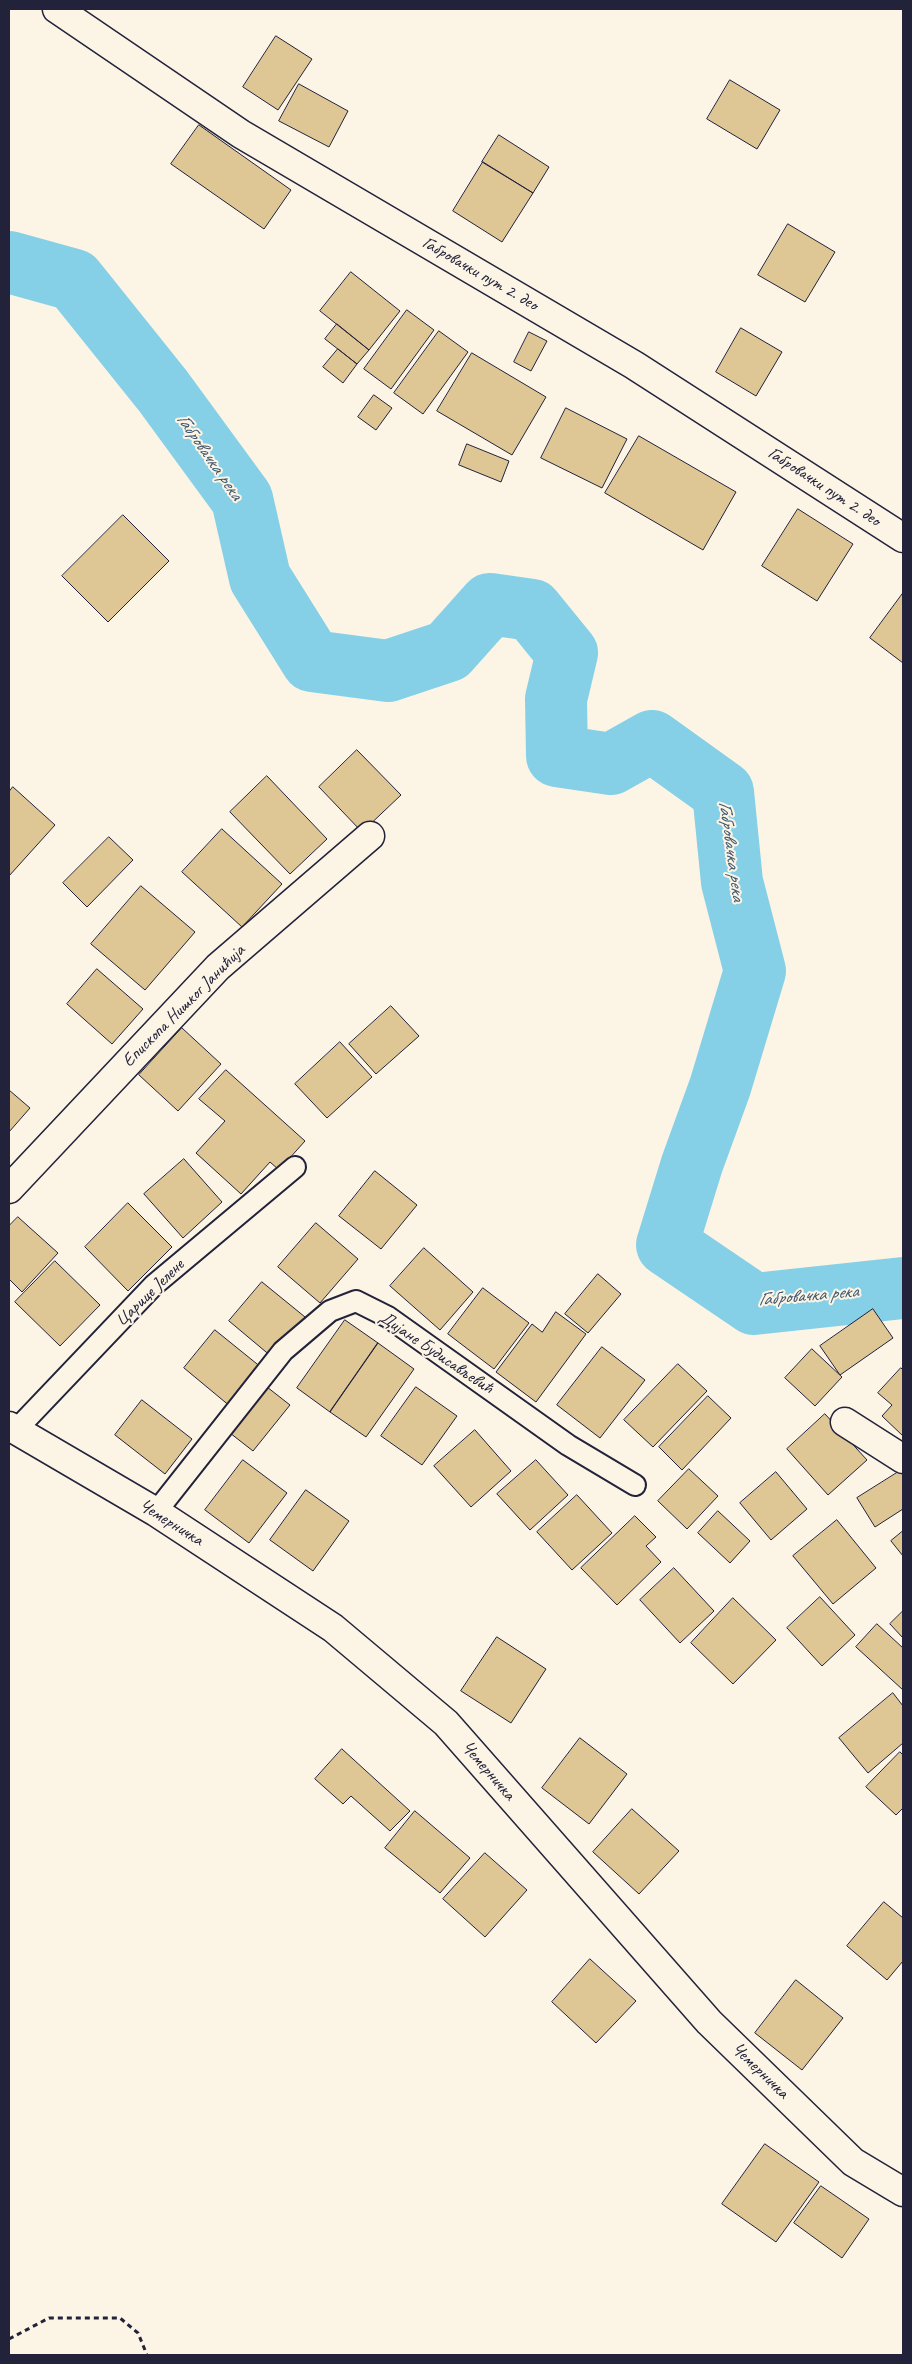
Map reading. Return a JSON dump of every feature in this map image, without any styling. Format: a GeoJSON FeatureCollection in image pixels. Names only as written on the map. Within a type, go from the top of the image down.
{"type":"FeatureCollection","features":[{"type":"Feature","properties":{"kind":"street","name":"Габровачки пут 2. део"},"geometry":{"type":"LineString","coordinates":[[57,9],[241,134],[634,365],[903,538]]}},
{"type":"Feature","properties":{"kind":"street","name":"Епископа Нишког Јанићија"},"geometry":{"type":"LineString","coordinates":[[9,1189],[218,967],[370,836]]}},
{"type":"Feature","properties":{"kind":"street"},"geometry":{"type":"LineString","coordinates":[[845,1422],[903,1459]]}},
{"type":"Feature","properties":{"kind":"street","name":"Чемерничка"},"geometry":{"type":"LineString","coordinates":[[12,1428],[156,1512],[333,1628],[446,1723],[709,2022],[853,2162],[903,2192]]}},
{"type":"Feature","properties":{"kind":"lane","name":"Царице Јелене"},"geometry":{"type":"LineString","coordinates":[[12,1428],[154,1285],[295,1167]]}},
{"type":"Feature","properties":{"kind":"lane","name":"Дијане Будисављевић"},"geometry":{"type":"LineString","coordinates":[[156,1512],[283,1351],[330,1311],[356,1301],[388,1317],[568,1445],[635,1485]]}},
{"type":"Feature","properties":{"kind":"path"},"geometry":{"type":"LineString","coordinates":[[9,2339],[49,2318],[120,2318],[138,2333],[147,2355]]}},
{"type":"Feature","properties":{"kind":"building"},"geometry":{"type":"Polygon","coordinates":[[[276,36],[312,59],[278,110],[243,87],[276,36]]]}},
{"type":"Feature","properties":{"kind":"building"},"geometry":{"type":"Polygon","coordinates":[[[730,80],[780,110],[757,149],[707,119],[730,80]]]}},
{"type":"Feature","properties":{"kind":"building"},"geometry":{"type":"Polygon","coordinates":[[[299,84],[348,111],[329,147],[279,121],[299,84]]]}},
{"type":"Feature","properties":{"kind":"building"},"geometry":{"type":"Polygon","coordinates":[[[199,125],[291,190],[264,229],[171,164],[199,125]]]}},
{"type":"Feature","properties":{"kind":"building"},"geometry":{"type":"Polygon","coordinates":[[[499,135],[549,167],[533,193],[482,162],[499,135]]]}},
{"type":"Feature","properties":{"kind":"building"},"geometry":{"type":"Polygon","coordinates":[[[483,162],[533,193],[502,242],[453,211],[483,162]]]}},
{"type":"Feature","properties":{"kind":"building"},"geometry":{"type":"Polygon","coordinates":[[[788,224],[835,252],[805,302],[758,275],[788,224]]]}},
{"type":"Feature","properties":{"kind":"building"},"geometry":{"type":"Polygon","coordinates":[[[351,272],[400,311],[369,350],[320,311],[351,272]]]}},
{"type":"Feature","properties":{"kind":"building"},"geometry":{"type":"Polygon","coordinates":[[[407,310],[434,330],[391,389],[364,369],[407,310]]]}},
{"type":"Feature","properties":{"kind":"building"},"geometry":{"type":"Polygon","coordinates":[[[337,324],[369,350],[357,364],[325,339],[337,324]]]}},
{"type":"Feature","properties":{"kind":"building"},"geometry":{"type":"Polygon","coordinates":[[[741,328],[782,352],[756,396],[716,372],[741,328]]]}},
{"type":"Feature","properties":{"kind":"building"},"geometry":{"type":"Polygon","coordinates":[[[439,331],[468,352],[423,414],[394,393],[439,331]]]}},
{"type":"Feature","properties":{"kind":"building"},"geometry":{"type":"Polygon","coordinates":[[[529,332],[547,341],[531,371],[514,362],[529,332]]]}},
{"type":"Feature","properties":{"kind":"building"},"geometry":{"type":"Polygon","coordinates":[[[338,349],[357,364],[343,383],[323,367],[338,349]]]}},
{"type":"Feature","properties":{"kind":"building"},"geometry":{"type":"Polygon","coordinates":[[[472,353],[546,397],[512,455],[437,411],[472,353]]]}},
{"type":"Feature","properties":{"kind":"building"},"geometry":{"type":"Polygon","coordinates":[[[374,395],[392,408],[376,430],[358,417],[374,395]]]}},
{"type":"Feature","properties":{"kind":"building"},"geometry":{"type":"Polygon","coordinates":[[[566,408],[627,439],[602,488],[541,458],[566,408]]]}},
{"type":"Feature","properties":{"kind":"building"},"geometry":{"type":"Polygon","coordinates":[[[639,436],[736,492],[703,550],[605,493],[639,436]]]}},
{"type":"Feature","properties":{"kind":"building"},"geometry":{"type":"Polygon","coordinates":[[[467,444],[509,461],[501,482],[459,465],[467,444]]]}},
{"type":"Feature","properties":{"kind":"building"},"geometry":{"type":"Polygon","coordinates":[[[798,509],[853,544],[817,601],[762,566],[798,509]]]}},
{"type":"Feature","properties":{"kind":"building"},"geometry":{"type":"Polygon","coordinates":[[[123,515],[169,561],[108,622],[62,576],[123,515]]]}},
{"type":"Feature","properties":{"kind":"building"},"geometry":{"type":"Polygon","coordinates":[[[903,593],[903,663],[870,638],[903,593]]]}},
{"type":"Feature","properties":{"kind":"building"},"geometry":{"type":"Polygon","coordinates":[[[357,750],[401,795],[362,832],[319,787],[357,750]]]}},
{"type":"Feature","properties":{"kind":"building"},"geometry":{"type":"Polygon","coordinates":[[[267,776],[327,839],[290,874],[230,812],[267,776]]]}},
{"type":"Feature","properties":{"kind":"building"},"geometry":{"type":"Polygon","coordinates":[[[13,787],[55,825],[9,876],[9,792],[13,787]]]}},
{"type":"Feature","properties":{"kind":"building"},"geometry":{"type":"Polygon","coordinates":[[[222,829],[282,884],[242,927],[182,872],[222,829]]]}},
{"type":"Feature","properties":{"kind":"building"},"geometry":{"type":"Polygon","coordinates":[[[109,837],[133,860],[87,907],[63,883],[109,837]]]}},
{"type":"Feature","properties":{"kind":"building"},"geometry":{"type":"Polygon","coordinates":[[[141,886],[195,932],[145,990],[91,944],[141,886]]]}},
{"type":"Feature","properties":{"kind":"building"},"geometry":{"type":"Polygon","coordinates":[[[97,969],[143,1009],[112,1044],[67,1004],[97,969]]]}},
{"type":"Feature","properties":{"kind":"building"},"geometry":{"type":"Polygon","coordinates":[[[391,1006],[419,1036],[376,1074],[349,1044],[391,1006]]]}},
{"type":"Feature","properties":{"kind":"building"},"geometry":{"type":"Polygon","coordinates":[[[182,1028],[221,1064],[178,1111],[139,1075],[182,1028]]]}},
{"type":"Feature","properties":{"kind":"building"},"geometry":{"type":"Polygon","coordinates":[[[340,1042],[372,1077],[327,1118],[295,1084],[340,1042]]]}},
{"type":"Feature","properties":{"kind":"building"},"geometry":{"type":"Polygon","coordinates":[[[226,1070],[305,1141],[279,1170],[270,1162],[241,1194],[196,1153],[225,1121],[199,1099],[226,1070]]]}},
{"type":"Feature","properties":{"kind":"building"},"geometry":{"type":"Polygon","coordinates":[[[9,1090],[30,1108],[9,1132],[9,1090]]]}},
{"type":"Feature","properties":{"kind":"building"},"geometry":{"type":"Polygon","coordinates":[[[184,1159],[222,1202],[183,1238],[144,1194],[184,1159]]]}},
{"type":"Feature","properties":{"kind":"building"},"geometry":{"type":"Polygon","coordinates":[[[375,1171],[417,1205],[381,1249],[339,1216],[375,1171]]]}},
{"type":"Feature","properties":{"kind":"building"},"geometry":{"type":"Polygon","coordinates":[[[128,1203],[172,1247],[128,1291],[85,1247],[128,1203]]]}},
{"type":"Feature","properties":{"kind":"building"},"geometry":{"type":"Polygon","coordinates":[[[18,1217],[58,1253],[22,1292],[9,1279],[9,1226],[18,1217]]]}},
{"type":"Feature","properties":{"kind":"building"},"geometry":{"type":"Polygon","coordinates":[[[316,1223],[358,1259],[320,1303],[278,1267],[316,1223]]]}},
{"type":"Feature","properties":{"kind":"building"},"geometry":{"type":"Polygon","coordinates":[[[424,1248],[473,1292],[440,1330],[390,1286],[424,1248]]]}},
{"type":"Feature","properties":{"kind":"building"},"geometry":{"type":"Polygon","coordinates":[[[55,1261],[100,1305],[60,1346],[15,1302],[55,1261]]]}},
{"type":"Feature","properties":{"kind":"building"},"geometry":{"type":"Polygon","coordinates":[[[598,1274],[621,1294],[588,1333],[565,1314],[598,1274]]]}},
{"type":"Feature","properties":{"kind":"building"},"geometry":{"type":"Polygon","coordinates":[[[262,1282],[305,1317],[272,1357],[229,1321],[262,1282]]]}},
{"type":"Feature","properties":{"kind":"building"},"geometry":{"type":"Polygon","coordinates":[[[483,1288],[529,1323],[494,1369],[448,1334],[483,1288]]]}},
{"type":"Feature","properties":{"kind":"building"},"geometry":{"type":"Polygon","coordinates":[[[873,1309],[893,1338],[840,1375],[820,1346],[873,1309]]]}},
{"type":"Feature","properties":{"kind":"building"},"geometry":{"type":"Polygon","coordinates":[[[556,1312],[586,1334],[536,1402],[496,1372],[532,1324],[542,1332],[556,1312]]]}},
{"type":"Feature","properties":{"kind":"building"},"geometry":{"type":"Polygon","coordinates":[[[345,1320],[378,1343],[330,1412],[297,1388],[345,1320]]]}},
{"type":"Feature","properties":{"kind":"building"},"geometry":{"type":"Polygon","coordinates":[[[215,1330],[262,1368],[231,1407],[184,1368],[215,1330]]]}},
{"type":"Feature","properties":{"kind":"building"},"geometry":{"type":"Polygon","coordinates":[[[378,1343],[414,1369],[366,1437],[330,1412],[378,1343]]]}},
{"type":"Feature","properties":{"kind":"building"},"geometry":{"type":"Polygon","coordinates":[[[602,1347],[645,1380],[600,1438],[557,1405],[602,1347]]]}},
{"type":"Feature","properties":{"kind":"building"},"geometry":{"type":"Polygon","coordinates":[[[812,1349],[842,1377],[815,1406],[785,1378],[812,1349]]]}},
{"type":"Feature","properties":{"kind":"building"},"geometry":{"type":"Polygon","coordinates":[[[678,1364],[707,1391],[653,1447],[624,1420],[678,1364]]]}},
{"type":"Feature","properties":{"kind":"building"},"geometry":{"type":"Polygon","coordinates":[[[901,1368],[903,1370],[903,1436],[882,1416],[892,1405],[878,1393],[901,1368]]]}},
{"type":"Feature","properties":{"kind":"building"},"geometry":{"type":"Polygon","coordinates":[[[267,1387],[290,1405],[253,1451],[230,1433],[267,1387]]]}},
{"type":"Feature","properties":{"kind":"building"},"geometry":{"type":"Polygon","coordinates":[[[416,1387],[457,1416],[422,1465],[381,1436],[416,1387]]]}},
{"type":"Feature","properties":{"kind":"building"},"geometry":{"type":"Polygon","coordinates":[[[708,1396],[731,1418],[682,1470],[659,1447],[708,1396]]]}},
{"type":"Feature","properties":{"kind":"building"},"geometry":{"type":"Polygon","coordinates":[[[142,1400],[192,1439],[165,1474],[115,1435],[142,1400]]]}},
{"type":"Feature","properties":{"kind":"building"},"geometry":{"type":"Polygon","coordinates":[[[825,1414],[867,1460],[828,1495],[787,1449],[825,1414]]]}},
{"type":"Feature","properties":{"kind":"building"},"geometry":{"type":"Polygon","coordinates":[[[475,1430],[511,1471],[471,1507],[434,1466],[475,1430]]]}},
{"type":"Feature","properties":{"kind":"building"},"geometry":{"type":"Polygon","coordinates":[[[243,1460],[287,1493],[249,1543],[205,1510],[243,1460]]]}},
{"type":"Feature","properties":{"kind":"building"},"geometry":{"type":"Polygon","coordinates":[[[536,1460],[568,1495],[530,1530],[497,1494],[536,1460]]]}},
{"type":"Feature","properties":{"kind":"building"},"geometry":{"type":"Polygon","coordinates":[[[689,1469],[718,1496],[687,1529],[658,1501],[689,1469]]]}},
{"type":"Feature","properties":{"kind":"building"},"geometry":{"type":"Polygon","coordinates":[[[903,1469],[903,1509],[875,1527],[857,1498],[903,1469]]]}},
{"type":"Feature","properties":{"kind":"building"},"geometry":{"type":"Polygon","coordinates":[[[776,1472],[807,1509],[771,1540],[740,1503],[776,1472]]]}},
{"type":"Feature","properties":{"kind":"building"},"geometry":{"type":"Polygon","coordinates":[[[306,1490],[349,1521],[313,1571],[270,1540],[306,1490]]]}},
{"type":"Feature","properties":{"kind":"building"},"geometry":{"type":"Polygon","coordinates":[[[577,1495],[612,1533],[572,1570],[537,1532],[577,1495]]]}},
{"type":"Feature","properties":{"kind":"building"},"geometry":{"type":"Polygon","coordinates":[[[718,1511],[750,1541],[730,1563],[698,1533],[718,1511]]]}},
{"type":"Feature","properties":{"kind":"building"},"geometry":{"type":"Polygon","coordinates":[[[635,1516],[656,1537],[646,1546],[661,1562],[617,1605],[581,1568],[635,1516]]]}},
{"type":"Feature","properties":{"kind":"building"},"geometry":{"type":"Polygon","coordinates":[[[837,1520],[876,1568],[833,1604],[793,1556],[837,1520]]]}},
{"type":"Feature","properties":{"kind":"building"},"geometry":{"type":"Polygon","coordinates":[[[903,1531],[903,1556],[891,1541],[903,1531]]]}},
{"type":"Feature","properties":{"kind":"building"},"geometry":{"type":"Polygon","coordinates":[[[674,1568],[714,1611],[680,1643],[640,1600],[674,1568]]]}},
{"type":"Feature","properties":{"kind":"building"},"geometry":{"type":"Polygon","coordinates":[[[820,1597],[855,1635],[822,1666],[787,1628],[820,1597]]]}},
{"type":"Feature","properties":{"kind":"building"},"geometry":{"type":"Polygon","coordinates":[[[733,1598],[776,1640],[733,1684],[691,1643],[733,1598]]]}},
{"type":"Feature","properties":{"kind":"building"},"geometry":{"type":"Polygon","coordinates":[[[903,1611],[903,1638],[890,1624],[903,1611]]]}},
{"type":"Feature","properties":{"kind":"building"},"geometry":{"type":"Polygon","coordinates":[[[877,1624],[903,1648],[903,1690],[856,1647],[877,1624]]]}},
{"type":"Feature","properties":{"kind":"building"},"geometry":{"type":"Polygon","coordinates":[[[497,1637],[546,1669],[511,1723],[461,1691],[497,1637]]]}},
{"type":"Feature","properties":{"kind":"building"},"geometry":{"type":"Polygon","coordinates":[[[893,1693],[903,1706],[903,1743],[868,1773],[839,1738],[893,1693]]]}},
{"type":"Feature","properties":{"kind":"building"},"geometry":{"type":"Polygon","coordinates":[[[580,1738],[627,1774],[589,1824],[542,1788],[580,1738]]]}},
{"type":"Feature","properties":{"kind":"building"},"geometry":{"type":"Polygon","coordinates":[[[342,1749],[410,1811],[390,1831],[351,1796],[343,1804],[315,1779],[342,1749]]]}},
{"type":"Feature","properties":{"kind":"building"},"geometry":{"type":"Polygon","coordinates":[[[900,1752],[903,1755],[903,1808],[896,1815],[866,1787],[900,1752]]]}},
{"type":"Feature","properties":{"kind":"building"},"geometry":{"type":"Polygon","coordinates":[[[632,1809],[679,1851],[639,1894],[593,1852],[632,1809]]]}},
{"type":"Feature","properties":{"kind":"building"},"geometry":{"type":"Polygon","coordinates":[[[415,1811],[470,1858],[440,1893],[385,1848],[415,1811]]]}},
{"type":"Feature","properties":{"kind":"building"},"geometry":{"type":"Polygon","coordinates":[[[485,1853],[527,1890],[485,1937],[443,1899],[485,1853]]]}},
{"type":"Feature","properties":{"kind":"building"},"geometry":{"type":"Polygon","coordinates":[[[884,1902],[903,1918],[903,1961],[887,1980],[847,1946],[884,1902]]]}},
{"type":"Feature","properties":{"kind":"building"},"geometry":{"type":"Polygon","coordinates":[[[590,1959],[636,2001],[596,2043],[552,2002],[590,1959]]]}},
{"type":"Feature","properties":{"kind":"building"},"geometry":{"type":"Polygon","coordinates":[[[796,1980],[843,2018],[802,2070],[755,2033],[796,1980]]]}},
{"type":"Feature","properties":{"kind":"building"},"geometry":{"type":"Polygon","coordinates":[[[765,2144],[819,2182],[776,2242],[722,2204],[765,2144]]]}},
{"type":"Feature","properties":{"kind":"building"},"geometry":{"type":"Polygon","coordinates":[[[821,2186],[869,2219],[842,2258],[794,2223],[821,2186]]]}},
{"type":"Feature","properties":{"kind":"waterway","name":"Габровачка река"},"geometry":{"type":"LineString","coordinates":[[9,262],[74,280],[163,391],[242,499],[260,578],[312,661],[388,671],[448,651],[490,604],[532,610],[567,653],[556,699],[557,756],[611,764],[652,741],[723,792],[732,882],[755,971],[720,1087],[692,1164],[667,1245],[754,1304],[903,1288]]}}]}
